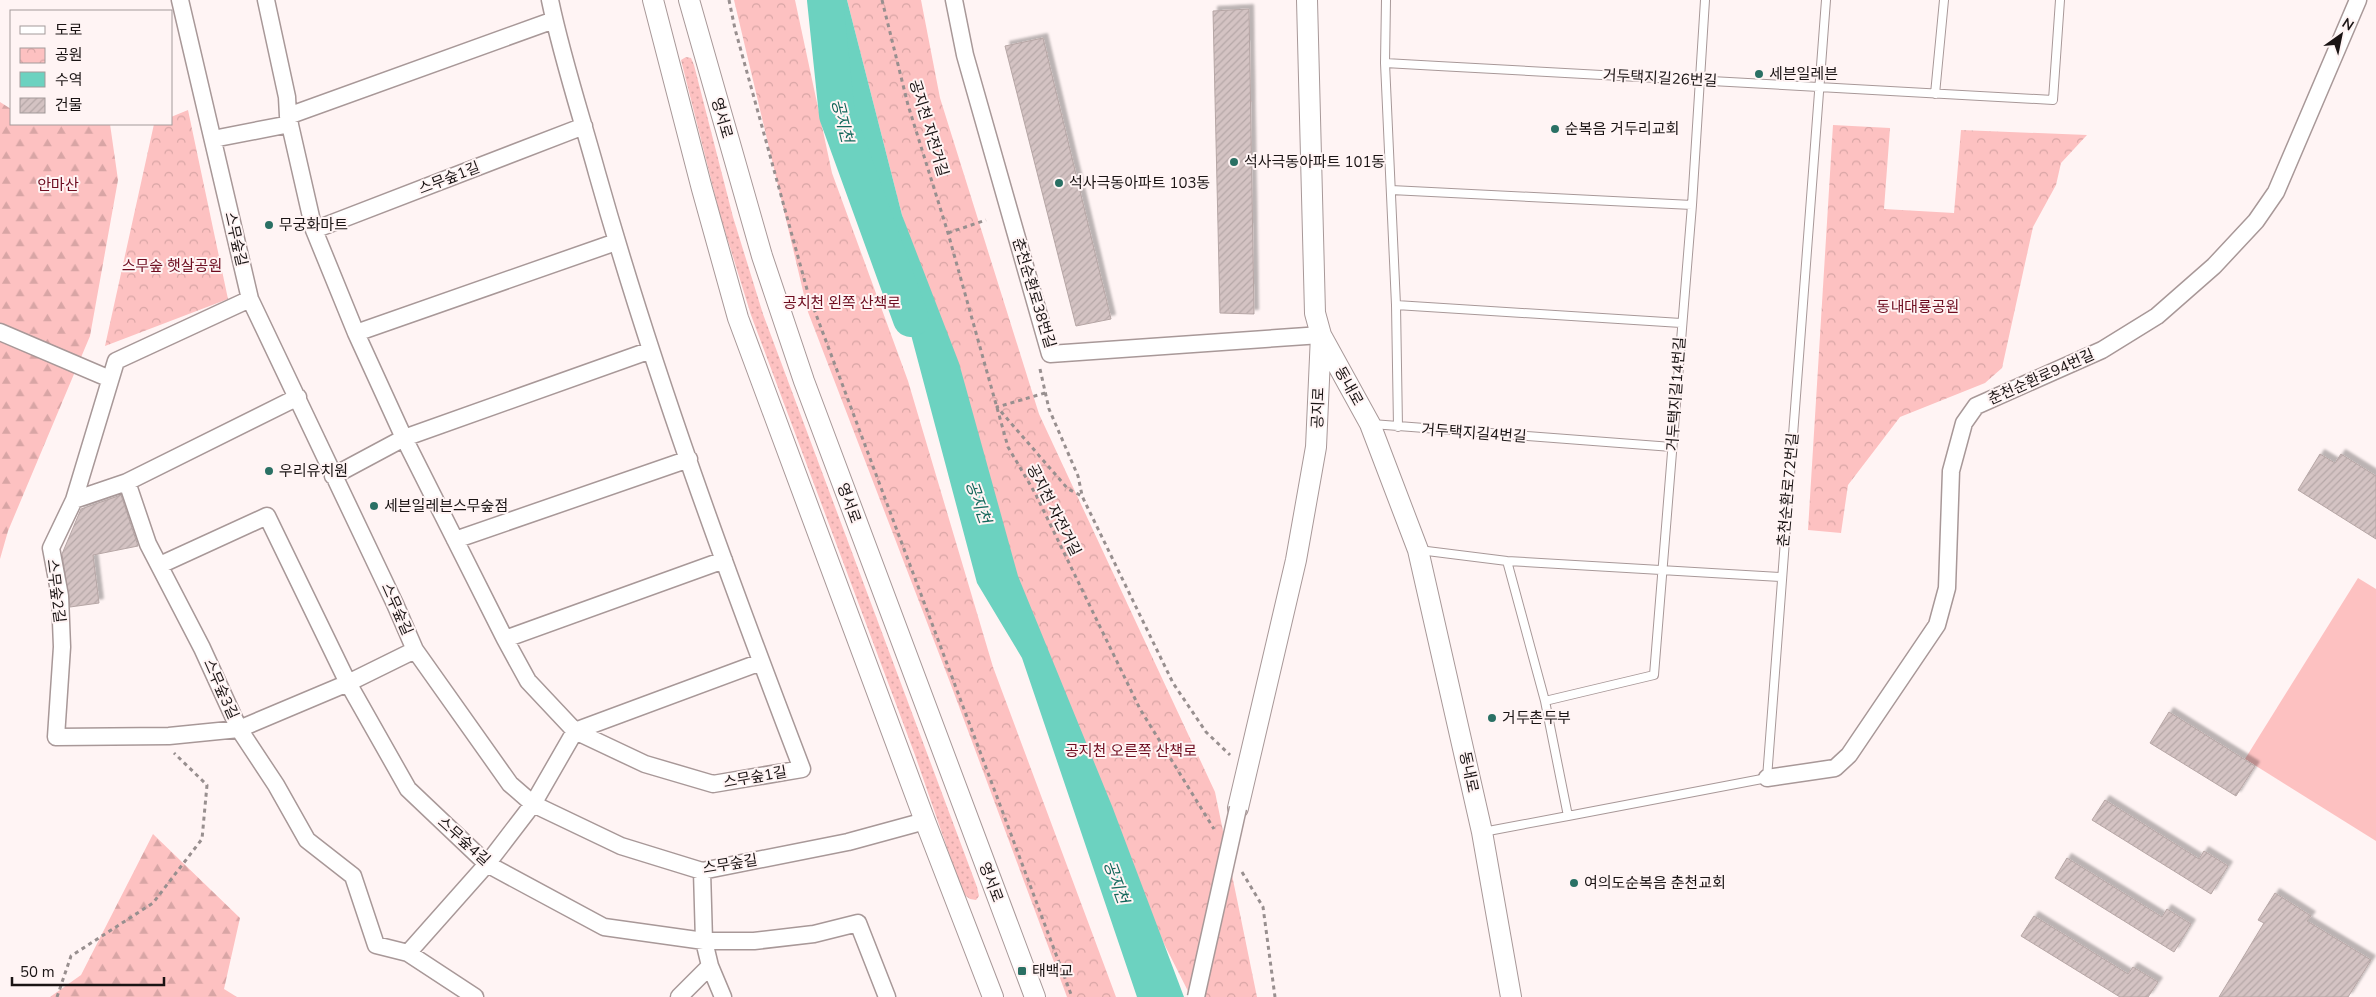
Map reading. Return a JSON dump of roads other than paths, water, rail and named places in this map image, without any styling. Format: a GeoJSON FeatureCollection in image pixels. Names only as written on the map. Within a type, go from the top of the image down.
{"type":"FeatureCollection","features":[{"type":"Feature","properties":{"kind":"street","name":"스무숲길"},"geometry":{"type":"LineString","coordinates":[[180,0],[250,299],[298,397],[415,650],[510,784],[534,804],[621,846],[702,871],[848,842],[924,821]]}},
{"type":"Feature","properties":{"kind":"street","name":"스무숲1길"},"geometry":{"type":"LineString","coordinates":[[271,1],[289,120],[314,230],[356,333],[404,438],[504,639],[528,681],[575,731],[644,764],[713,784],[802,769],[724,560],[651,350],[616,242],[550,0]]}},
{"type":"Feature","properties":{"kind":"street"},"geometry":{"type":"LineString","coordinates":[[653,0],[738,318],[924,821],[993,997]]}},
{"type":"Feature","properties":{"kind":"street","name":"영서로"},"geometry":{"type":"LineString","coordinates":[[689,0],[762,256],[804,381],[1035,997]]}},
{"type":"Feature","properties":{"kind":"street","name":"춘천순환로38번길"},"geometry":{"type":"LineString","coordinates":[[954,0],[965,55],[1050,354],[1321,335]]}},
{"type":"Feature","properties":{"kind":"street","name":"공지로"},"geometry":{"type":"LineString","coordinates":[[1238,808],[1296,560],[1316,447],[1321,335],[1315,313],[1307,0]]}},
{"type":"Feature","properties":{"kind":"street","name":"춘천순환로94번길"},"geometry":{"type":"LineString","coordinates":[[1767,778],[1835,768],[1849,755],[1937,625],[1947,588],[1951,471],[1964,423],[1976,406],[2102,350],[2157,316],[2220,259],[2256,221],[2276,192],[2358,0]]}},
{"type":"Feature","properties":{"kind":"street"},"geometry":{"type":"LineString","coordinates":[[213,139],[289,120],[554,20]]}},
{"type":"Feature","properties":{"kind":"street","name":"스무숲1길"},"geometry":{"type":"LineString","coordinates":[[314,230],[584,126]]}},
{"type":"Feature","properties":{"kind":"street"},"geometry":{"type":"LineString","coordinates":[[356,333],[616,242]]}},
{"type":"Feature","properties":{"kind":"street","name":"스무숲2길"},"geometry":{"type":"LineString","coordinates":[[250,299],[116,361],[74,500],[51,548],[60,596],[62,647],[56,737],[156,736],[239,729],[348,683],[415,650]]}},
{"type":"Feature","properties":{"kind":"street"},"geometry":{"type":"LineString","coordinates":[[0,332],[110,379]]}},
{"type":"Feature","properties":{"kind":"street","name":"동내로"},"geometry":{"type":"LineString","coordinates":[[1321,335],[1370,424],[1418,550],[1482,832],[1511,997]]}},
{"type":"Feature","properties":{"kind":"street"},"geometry":{"type":"LineString","coordinates":[[334,476],[404,438],[651,350]]}},
{"type":"Feature","properties":{"kind":"street"},"geometry":{"type":"LineString","coordinates":[[74,500],[127,482],[298,397]]}},
{"type":"Feature","properties":{"kind":"street"},"geometry":{"type":"LineString","coordinates":[[455,540],[689,458]]}},
{"type":"Feature","properties":{"kind":"street","name":"스무숲3길"},"geometry":{"type":"LineString","coordinates":[[127,482],[148,544],[202,648],[239,729],[276,785],[307,840],[353,876],[376,945],[408,953],[475,997]]}},
{"type":"Feature","properties":{"kind":"street","name":"스무숲4길"},"geometry":{"type":"LineString","coordinates":[[160,565],[267,516],[348,683],[408,789],[487,864],[604,927],[704,941],[764,940],[814,934],[858,923],[887,997]]}},
{"type":"Feature","properties":{"kind":"street"},"geometry":{"type":"LineString","coordinates":[[504,639],[724,560]]}},
{"type":"Feature","properties":{"kind":"street"},"geometry":{"type":"LineString","coordinates":[[408,953],[487,864],[534,804],[575,731],[761,662]]}},
{"type":"Feature","properties":{"kind":"street"},"geometry":{"type":"LineString","coordinates":[[1196,997],[1238,808]]}},
{"type":"Feature","properties":{"kind":"street"},"geometry":{"type":"LineString","coordinates":[[702,871],[704,941],[710,966],[723,997]]}},
{"type":"Feature","properties":{"kind":"street"},"geometry":{"type":"LineString","coordinates":[[679,997],[710,966]]}},
{"type":"Feature","properties":{"kind":"lane"},"geometry":{"type":"LineString","coordinates":[[1386,0],[1386,64],[1396,305],[1398,427]]}},
{"type":"Feature","properties":{"kind":"lane","name":"거두택지길14번길"},"geometry":{"type":"LineString","coordinates":[[1545,701],[1654,675],[1692,205],[1705,0]]}},
{"type":"Feature","properties":{"kind":"lane","name":"춘천순환로72번길"},"geometry":{"type":"LineString","coordinates":[[1767,778],[1826,0]]}},
{"type":"Feature","properties":{"kind":"lane"},"geometry":{"type":"LineString","coordinates":[[1935,94],[1944,0]]}},
{"type":"Feature","properties":{"kind":"lane","name":"거두택지길26번길"},"geometry":{"type":"LineString","coordinates":[[1386,64],[1699,80],[1820,89],[2053,100],[2060,0]]}},
{"type":"Feature","properties":{"kind":"lane"},"geometry":{"type":"LineString","coordinates":[[1391,190],[1692,205]]}},
{"type":"Feature","properties":{"kind":"lane"},"geometry":{"type":"LineString","coordinates":[[1396,305],[1681,323]]}},
{"type":"Feature","properties":{"kind":"lane","name":"거두택지길4번길"},"geometry":{"type":"LineString","coordinates":[[1370,424],[1672,447]]}},
{"type":"Feature","properties":{"kind":"lane"},"geometry":{"type":"LineString","coordinates":[[1418,550],[1507,561],[1781,577]]}},
{"type":"Feature","properties":{"kind":"lane"},"geometry":{"type":"LineString","coordinates":[[1507,561],[1545,701],[1568,816]]}},
{"type":"Feature","properties":{"kind":"lane"},"geometry":{"type":"LineString","coordinates":[[1482,832],[1767,778]]}},
{"type":"Feature","properties":{"kind":"water"},"geometry":{"type":"Polygon","coordinates":[[[822,0],[847,0],[902,215],[959,363],[1018,576],[1112,806],[1184,997],[1137,997],[1022,658],[977,583],[822,0]]]}},
{"type":"Feature","properties":{"kind":"waterway","name":"공지천"},"geometry":{"type":"LineString","coordinates":[[825,0],[837,115],[911,319]]}},
{"type":"Feature","properties":{"kind":"place","name":"세븐일레븐"},"geometry":{"type":"Point","coordinates":[1759,74]}},
{"type":"Feature","properties":{"kind":"place","name":"순복음 거두리교회"},"geometry":{"type":"Point","coordinates":[1555,129]}},
{"type":"Feature","properties":{"kind":"place","name":"석사극동아파트 101동"},"geometry":{"type":"Point","coordinates":[1234,162]}},
{"type":"Feature","properties":{"kind":"place","name":"석사극동아파트 103동"},"geometry":{"type":"Point","coordinates":[1059,183]}},
{"type":"Feature","properties":{"kind":"place","name":"무궁화마트"},"geometry":{"type":"Point","coordinates":[269,225]}},
{"type":"Feature","properties":{"kind":"place","name":"우리유치원"},"geometry":{"type":"Point","coordinates":[269,471]}},
{"type":"Feature","properties":{"kind":"place","name":"세븐일레븐스무숲점"},"geometry":{"type":"Point","coordinates":[374,506]}},
{"type":"Feature","properties":{"kind":"place","name":"거두촌두부"},"geometry":{"type":"Point","coordinates":[1492,718]}},
{"type":"Feature","properties":{"kind":"place","name":"여의도순복음 춘천교회"},"geometry":{"type":"Point","coordinates":[1574,883]}},
{"type":"Feature","properties":{"kind":"place","name":"태백교"},"geometry":{"type":"Point","coordinates":[1022,971]}},
{"type":"Feature","properties":{"kind":"park label","name":"안마산"},"geometry":{"type":"Point","coordinates":[58,185]}},
{"type":"Feature","properties":{"kind":"park label","name":"스무숲 햇살공원"},"geometry":{"type":"Point","coordinates":[172,266]}},
{"type":"Feature","properties":{"kind":"park label","name":"공치천 왼쪽 산책로"},"geometry":{"type":"Point","coordinates":[842,303]}},
{"type":"Feature","properties":{"kind":"park label","name":"동내대룡공원"},"geometry":{"type":"Point","coordinates":[1918,307]}},
{"type":"Feature","properties":{"kind":"park label","name":"공지천 오른쪽 산책로"},"geometry":{"type":"Point","coordinates":[1131,751]}}]}
